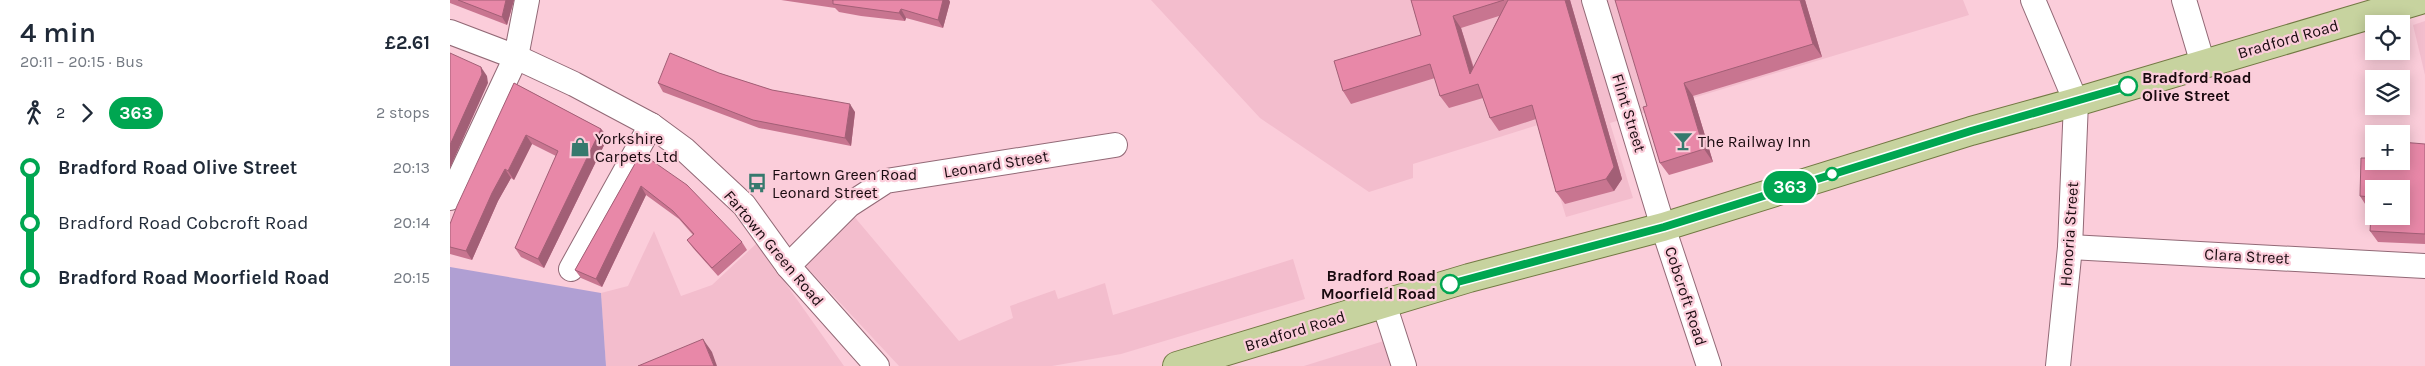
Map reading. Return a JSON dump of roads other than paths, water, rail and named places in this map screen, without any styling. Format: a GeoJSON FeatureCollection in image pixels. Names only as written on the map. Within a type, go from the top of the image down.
{"type":"FeatureCollection","features":[{"type":"Feature","properties":{"kind":"main road","name":"Bradford Road"},"geometry":{"type":"LineString","coordinates":[[1177,366],[1469,278],[1664,227],[1971,131],[2076,102],[2420,0]]}},
{"type":"Feature","properties":{"kind":"street"},"geometry":{"type":"LineString","coordinates":[[450,198],[516,56],[526,0]]}},
{"type":"Feature","properties":{"kind":"street","name":"Flint Street"},"geometry":{"type":"LineString","coordinates":[[1594,0],[1664,227]]}},
{"type":"Feature","properties":{"kind":"street"},"geometry":{"type":"LineString","coordinates":[[2034,0],[2076,102]]}},
{"type":"Feature","properties":{"kind":"street"},"geometry":{"type":"LineString","coordinates":[[2184,0],[2203,64]]}},
{"type":"Feature","properties":{"kind":"street","name":"Fartown Green Road"},"geometry":{"type":"LineString","coordinates":[[450,32],[516,56],[651,125],[685,150],[744,205],[788,266],[877,366]]}},
{"type":"Feature","properties":{"kind":"street","name":"Honoria Street"},"geometry":{"type":"LineString","coordinates":[[2058,366],[2070,247],[2076,102]]}},
{"type":"Feature","properties":{"kind":"street"},"geometry":{"type":"LineString","coordinates":[[571,269],[651,125]]}},
{"type":"Feature","properties":{"kind":"street","name":"Leonard Street"},"geometry":{"type":"LineString","coordinates":[[788,266],[849,205],[886,182],[1115,145]]}},
{"type":"Feature","properties":{"kind":"street","name":"Cobcroft Road"},"geometry":{"type":"LineString","coordinates":[[1664,227],[1709,366]]}},
{"type":"Feature","properties":{"kind":"street","name":"Clara Street"},"geometry":{"type":"LineString","coordinates":[[2070,247],[2425,266]]}},
{"type":"Feature","properties":{"kind":"street"},"geometry":{"type":"LineString","coordinates":[[1389,302],[1404,366]]}},
{"type":"Feature","properties":{"kind":"place","name":"Bradford Road Olive Street"},"geometry":{"type":"Point","coordinates":[2128,86]}},
{"type":"Feature","properties":{"kind":"place","name":"The Railway Inn"},"geometry":{"type":"Point","coordinates":[1683,141]}},
{"type":"Feature","properties":{"kind":"place","name":"Yorkshire Carpets Ltd"},"geometry":{"type":"Point","coordinates":[580,147]}},
{"type":"Feature","properties":{"kind":"place","name":"Fartown Green Road Leonard Street"},"geometry":{"type":"Point","coordinates":[757,183]}},
{"type":"Feature","properties":{"kind":"place","name":"Bradford Road Moorfield Road"},"geometry":{"type":"Point","coordinates":[1450,284]}}]}
